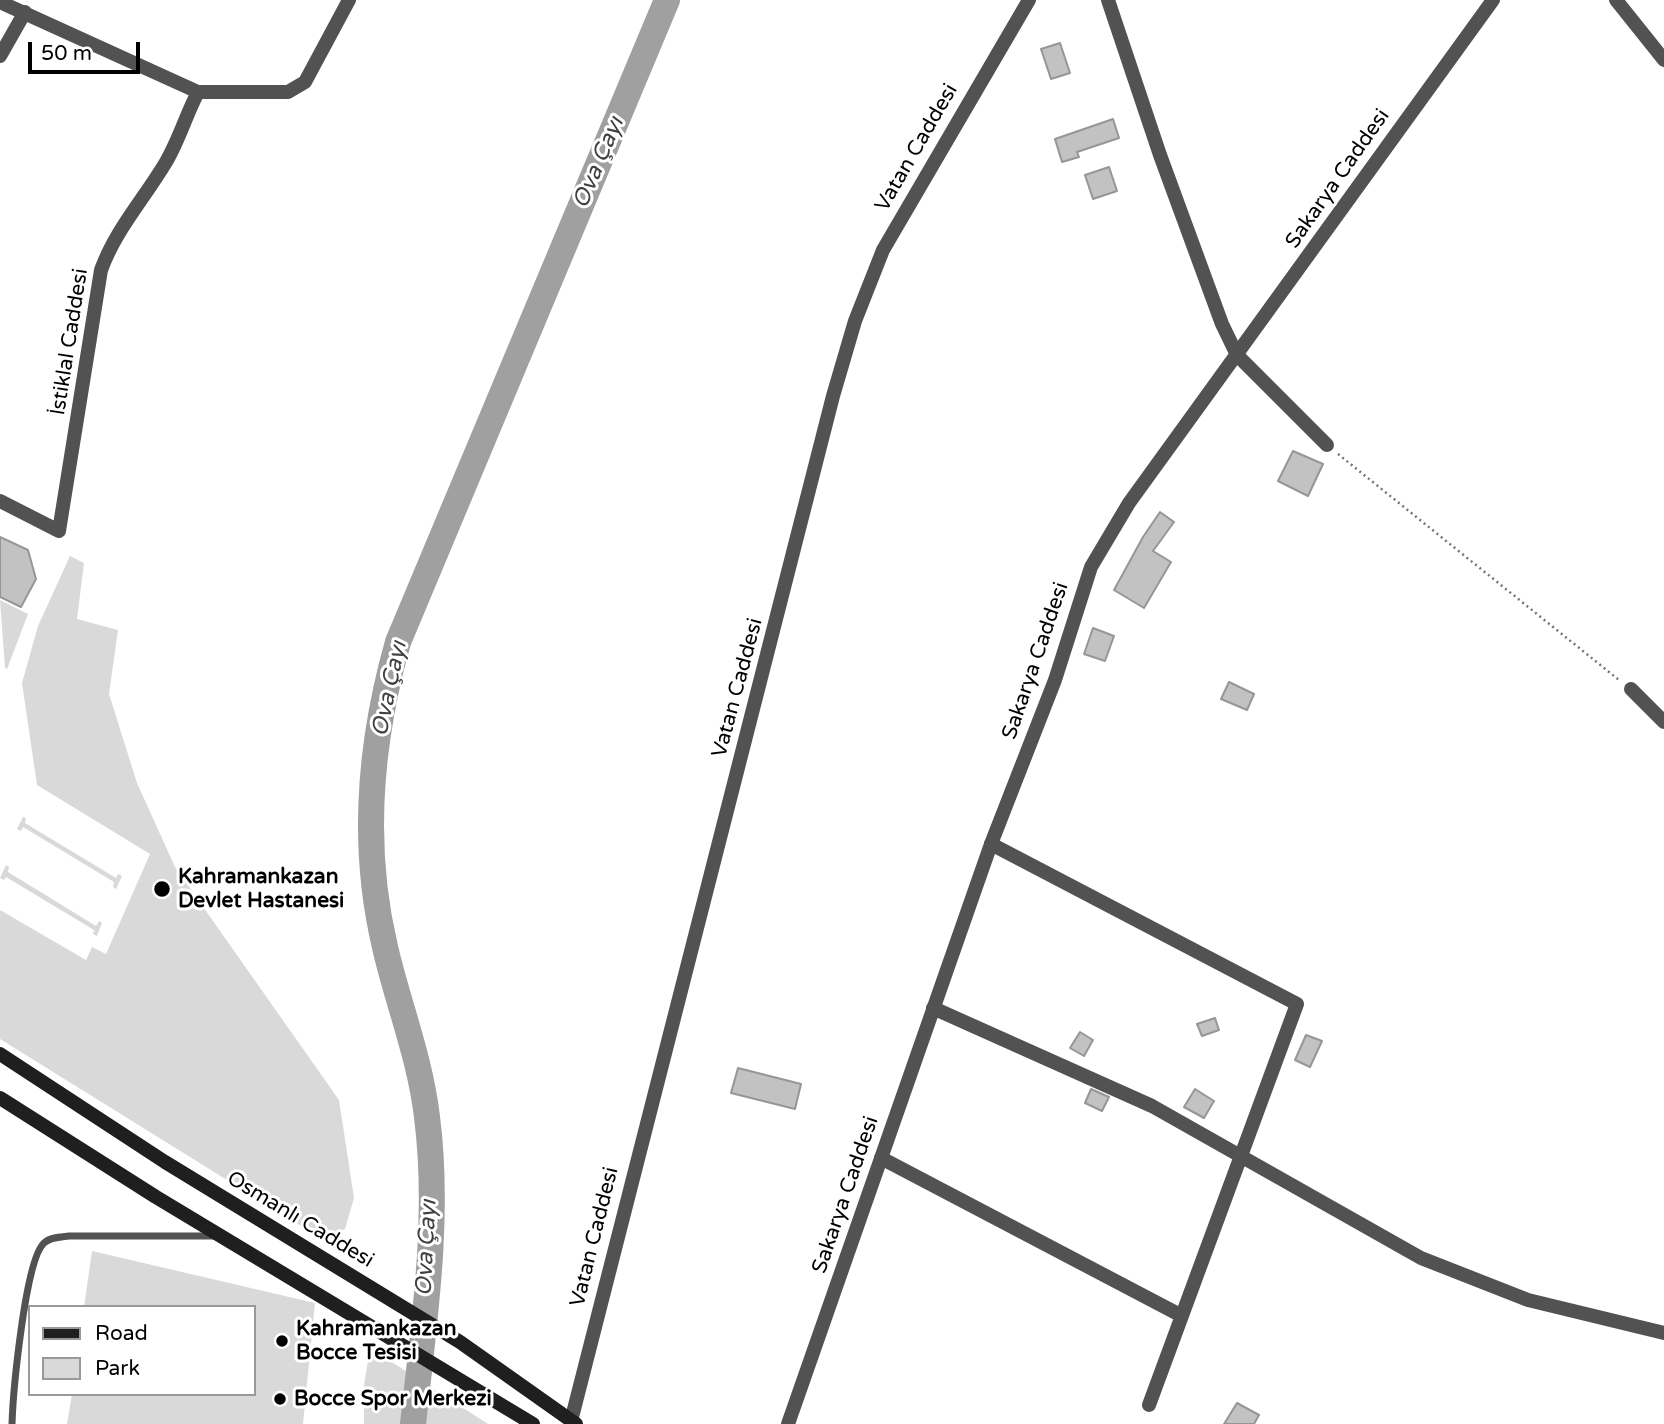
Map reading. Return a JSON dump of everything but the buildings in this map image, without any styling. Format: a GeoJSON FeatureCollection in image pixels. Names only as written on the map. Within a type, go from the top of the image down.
{"type":"FeatureCollection","features":[{"type":"Feature","properties":{"kind":"main road","name":"Osmanlı Caddesi"},"geometry":{"type":"LineString","coordinates":[[0,1054],[164,1162],[460,1342],[573,1422]]}},
{"type":"Feature","properties":{"kind":"main road"},"geometry":{"type":"LineString","coordinates":[[0,1098],[221,1236],[533,1424]]}},
{"type":"Feature","properties":{"kind":"street"},"geometry":{"type":"LineString","coordinates":[[0,2],[28,6],[198,92],[288,92],[305,82],[349,0]]}},
{"type":"Feature","properties":{"kind":"street","name":"Vatan Caddesi"},"geometry":{"type":"LineString","coordinates":[[573,1422],[833,396],[855,321],[883,250],[1029,0]]}},
{"type":"Feature","properties":{"kind":"street"},"geometry":{"type":"LineString","coordinates":[[1108,0],[1160,155],[1222,324],[1237,355],[1327,445]]}},
{"type":"Feature","properties":{"kind":"street","name":"Sakarya Caddesi"},"geometry":{"type":"LineString","coordinates":[[788,1424],[991,844],[1055,680],[1091,567],[1129,503],[1493,0]]}},
{"type":"Feature","properties":{"kind":"street"},"geometry":{"type":"LineString","coordinates":[[1616,0],[1664,60]]}},
{"type":"Feature","properties":{"kind":"street"},"geometry":{"type":"LineString","coordinates":[[0,56],[28,6]]}},
{"type":"Feature","properties":{"kind":"street","name":"İstiklal Caddesi"},"geometry":{"type":"LineString","coordinates":[[0,501],[59,531],[101,270],[109,248],[179,138],[198,92]]}},
{"type":"Feature","properties":{"kind":"street"},"geometry":{"type":"LineString","coordinates":[[1631,689],[1664,722]]}},
{"type":"Feature","properties":{"kind":"street"},"geometry":{"type":"LineString","coordinates":[[991,844],[1297,1004],[1149,1405]]}},
{"type":"Feature","properties":{"kind":"street"},"geometry":{"type":"LineString","coordinates":[[933,1008],[1142,1101],[1421,1258],[1528,1300],[1664,1333]]}},
{"type":"Feature","properties":{"kind":"street"},"geometry":{"type":"LineString","coordinates":[[881,1158],[1182,1316]]}},
{"type":"Feature","properties":{"kind":"lane"},"geometry":{"type":"LineString","coordinates":[[12,1424],[29,1276],[43,1244],[51,1239],[69,1236],[221,1236]]}},
{"type":"Feature","properties":{"kind":"path"},"geometry":{"type":"LineString","coordinates":[[1327,445],[1631,689]]}},
{"type":"Feature","properties":{"kind":"green space","name":"Kahramankazan Devlet Hastanesi"},"geometry":{"type":"Polygon","coordinates":[[[70,556],[84,563],[77,619],[118,630],[109,694],[137,783],[175,867],[339,1100],[354,1198],[345,1229],[322,1239],[0,1039],[0,910],[86,960],[92,947],[106,954],[150,854],[37,785],[22,683],[38,626],[70,556]]]}},
{"type":"Feature","properties":{"kind":"green space"},"geometry":{"type":"Polygon","coordinates":[[[0,600],[28,614],[7,669],[5,668],[0,600]]]}},
{"type":"Feature","properties":{"kind":"green space"},"geometry":{"type":"Polygon","coordinates":[[[23,817],[26,818],[25,823],[116,878],[118,874],[122,876],[116,889],[113,887],[114,882],[23,827],[21,831],[17,829],[23,817]]]}},
{"type":"Feature","properties":{"kind":"green space"},"geometry":{"type":"Polygon","coordinates":[[[6,865],[9,867],[8,872],[96,926],[99,921],[102,923],[97,936],[93,934],[94,930],[6,877],[4,880],[0,878],[6,865]]]}},
{"type":"Feature","properties":{"kind":"green space","name":"Kahramankazan Bocce Tesisi"},"geometry":{"type":"Polygon","coordinates":[[[92,1251],[315,1303],[303,1424],[67,1424],[72,1396],[256,1396],[256,1305],[84,1305],[92,1251]]]}},
{"type":"Feature","properties":{"kind":"green space"},"geometry":{"type":"Polygon","coordinates":[[[370,1348],[488,1424],[364,1424],[364,1385],[370,1348]]]}},
{"type":"Feature","properties":{"kind":"waterway","name":"Ova Çayı"},"geometry":{"type":"LineString","coordinates":[[413,1424],[429,1271],[431,1155],[424,1095],[385,947],[373,871],[372,794],[381,717],[398,642],[667,0]]}},
{"type":"Feature","properties":{"kind":"place","name":"Kahramankazan Devlet Hastanesi"},"geometry":{"type":"Point","coordinates":[162,889]}},
{"type":"Feature","properties":{"kind":"place","name":"Kahramankazan Bocce Tesisi"},"geometry":{"type":"Point","coordinates":[282,1341]}},
{"type":"Feature","properties":{"kind":"place","name":"Bocce Spor Merkezi"},"geometry":{"type":"Point","coordinates":[280,1399]}}]}
